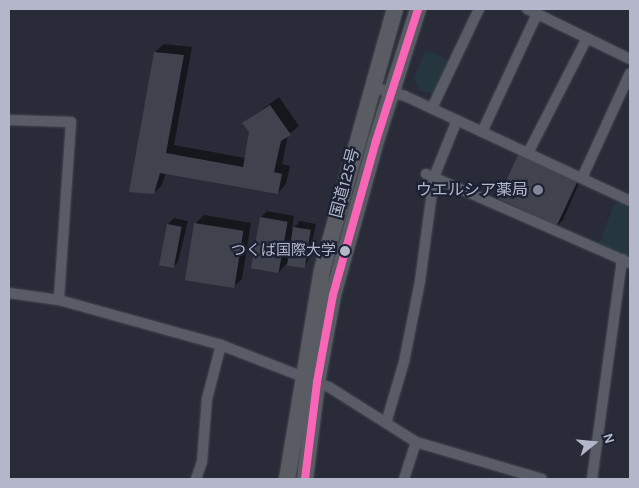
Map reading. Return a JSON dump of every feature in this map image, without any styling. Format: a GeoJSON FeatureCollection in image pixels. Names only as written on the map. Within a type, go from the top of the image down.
{"type":"FeatureCollection","features":[{"type":"Feature","properties":{"kind":"highway","name":"国道125号"},"geometry":{"type":"LineString","coordinates":[[287,479],[302,376],[322,270],[395,9]]}},
{"type":"Feature","properties":{"kind":"highway","name":"国道125号"},"geometry":{"type":"LineString","coordinates":[[305,479],[317,382],[333,295],[391,92],[418,9]]}},
{"type":"Feature","properties":{"kind":"street"},"geometry":{"type":"LineString","coordinates":[[432,108],[479,9]]}},
{"type":"Feature","properties":{"kind":"street"},"geometry":{"type":"LineString","coordinates":[[482,132],[532,11],[587,38],[629,55]]}},
{"type":"Feature","properties":{"kind":"street"},"geometry":{"type":"LineString","coordinates":[[529,151],[587,38]]}},
{"type":"Feature","properties":{"kind":"street"},"geometry":{"type":"LineString","coordinates":[[582,178],[630,73]]}},
{"type":"Feature","properties":{"kind":"street"},"geometry":{"type":"LineString","coordinates":[[372,87],[391,92],[432,108],[482,132],[529,151],[630,200]]}},
{"type":"Feature","properties":{"kind":"street"},"geometry":{"type":"LineString","coordinates":[[9,120],[71,122],[59,300]]}},
{"type":"Feature","properties":{"kind":"street"},"geometry":{"type":"LineString","coordinates":[[386,423],[404,362],[420,281],[430,175],[457,120]]}},
{"type":"Feature","properties":{"kind":"street"},"geometry":{"type":"LineString","coordinates":[[430,175],[626,261],[592,479]]}},
{"type":"Feature","properties":{"kind":"street"},"geometry":{"type":"LineString","coordinates":[[9,293],[59,300],[221,345],[317,382],[416,442],[536,478]]}},
{"type":"Feature","properties":{"kind":"street"},"geometry":{"type":"LineString","coordinates":[[196,479],[202,462],[206,398],[221,345]]}},
{"type":"Feature","properties":{"kind":"street"},"geometry":{"type":"LineString","coordinates":[[404,479],[416,442]]}},
{"type":"Feature","properties":{"kind":"shaded area"},"geometry":{"type":"Polygon","coordinates":[[[425,50],[449,60],[434,94],[419,90],[414,79],[425,50]]]}},
{"type":"Feature","properties":{"kind":"shaded area"},"geometry":{"type":"Polygon","coordinates":[[[618,195],[630,201],[630,263],[598,246],[618,195]]]}},
{"type":"Feature","properties":{"kind":"building"},"geometry":{"type":"Polygon","coordinates":[[[154,52],[184,55],[166,153],[243,167],[249,132],[242,123],[270,105],[291,135],[281,141],[274,172],[282,174],[278,194],[160,173],[154,194],[129,192],[154,52]]]}},
{"type":"Feature","properties":{"kind":"building","name":"ウエルシア薬局"},"geometry":{"type":"Polygon","coordinates":[[[519,153],[578,180],[557,226],[498,198],[519,153]]]}},
{"type":"Feature","properties":{"kind":"building"},"geometry":{"type":"Polygon","coordinates":[[[260,217],[288,222],[279,273],[251,268],[260,217]]]}},
{"type":"Feature","properties":{"kind":"building"},"geometry":{"type":"Polygon","coordinates":[[[194,223],[243,231],[234,288],[185,280],[194,223]]]}},
{"type":"Feature","properties":{"kind":"building"},"geometry":{"type":"Polygon","coordinates":[[[167,224],[182,227],[174,268],[159,265],[167,224]]]}},
{"type":"Feature","properties":{"kind":"building"},"geometry":{"type":"Polygon","coordinates":[[[293,227],[311,230],[305,268],[287,266],[293,227]]]}},
{"type":"Feature","properties":{"kind":"transit line"},"geometry":{"type":"LineString","coordinates":[[305,479],[317,382],[333,295],[376,141],[418,9]]}},
{"type":"Feature","properties":{"kind":"place","name":"ウエルシア薬局"},"geometry":{"type":"Point","coordinates":[538,190]}},
{"type":"Feature","properties":{"kind":"place","name":"つくば国際大学"},"geometry":{"type":"Point","coordinates":[345,251]}}]}
